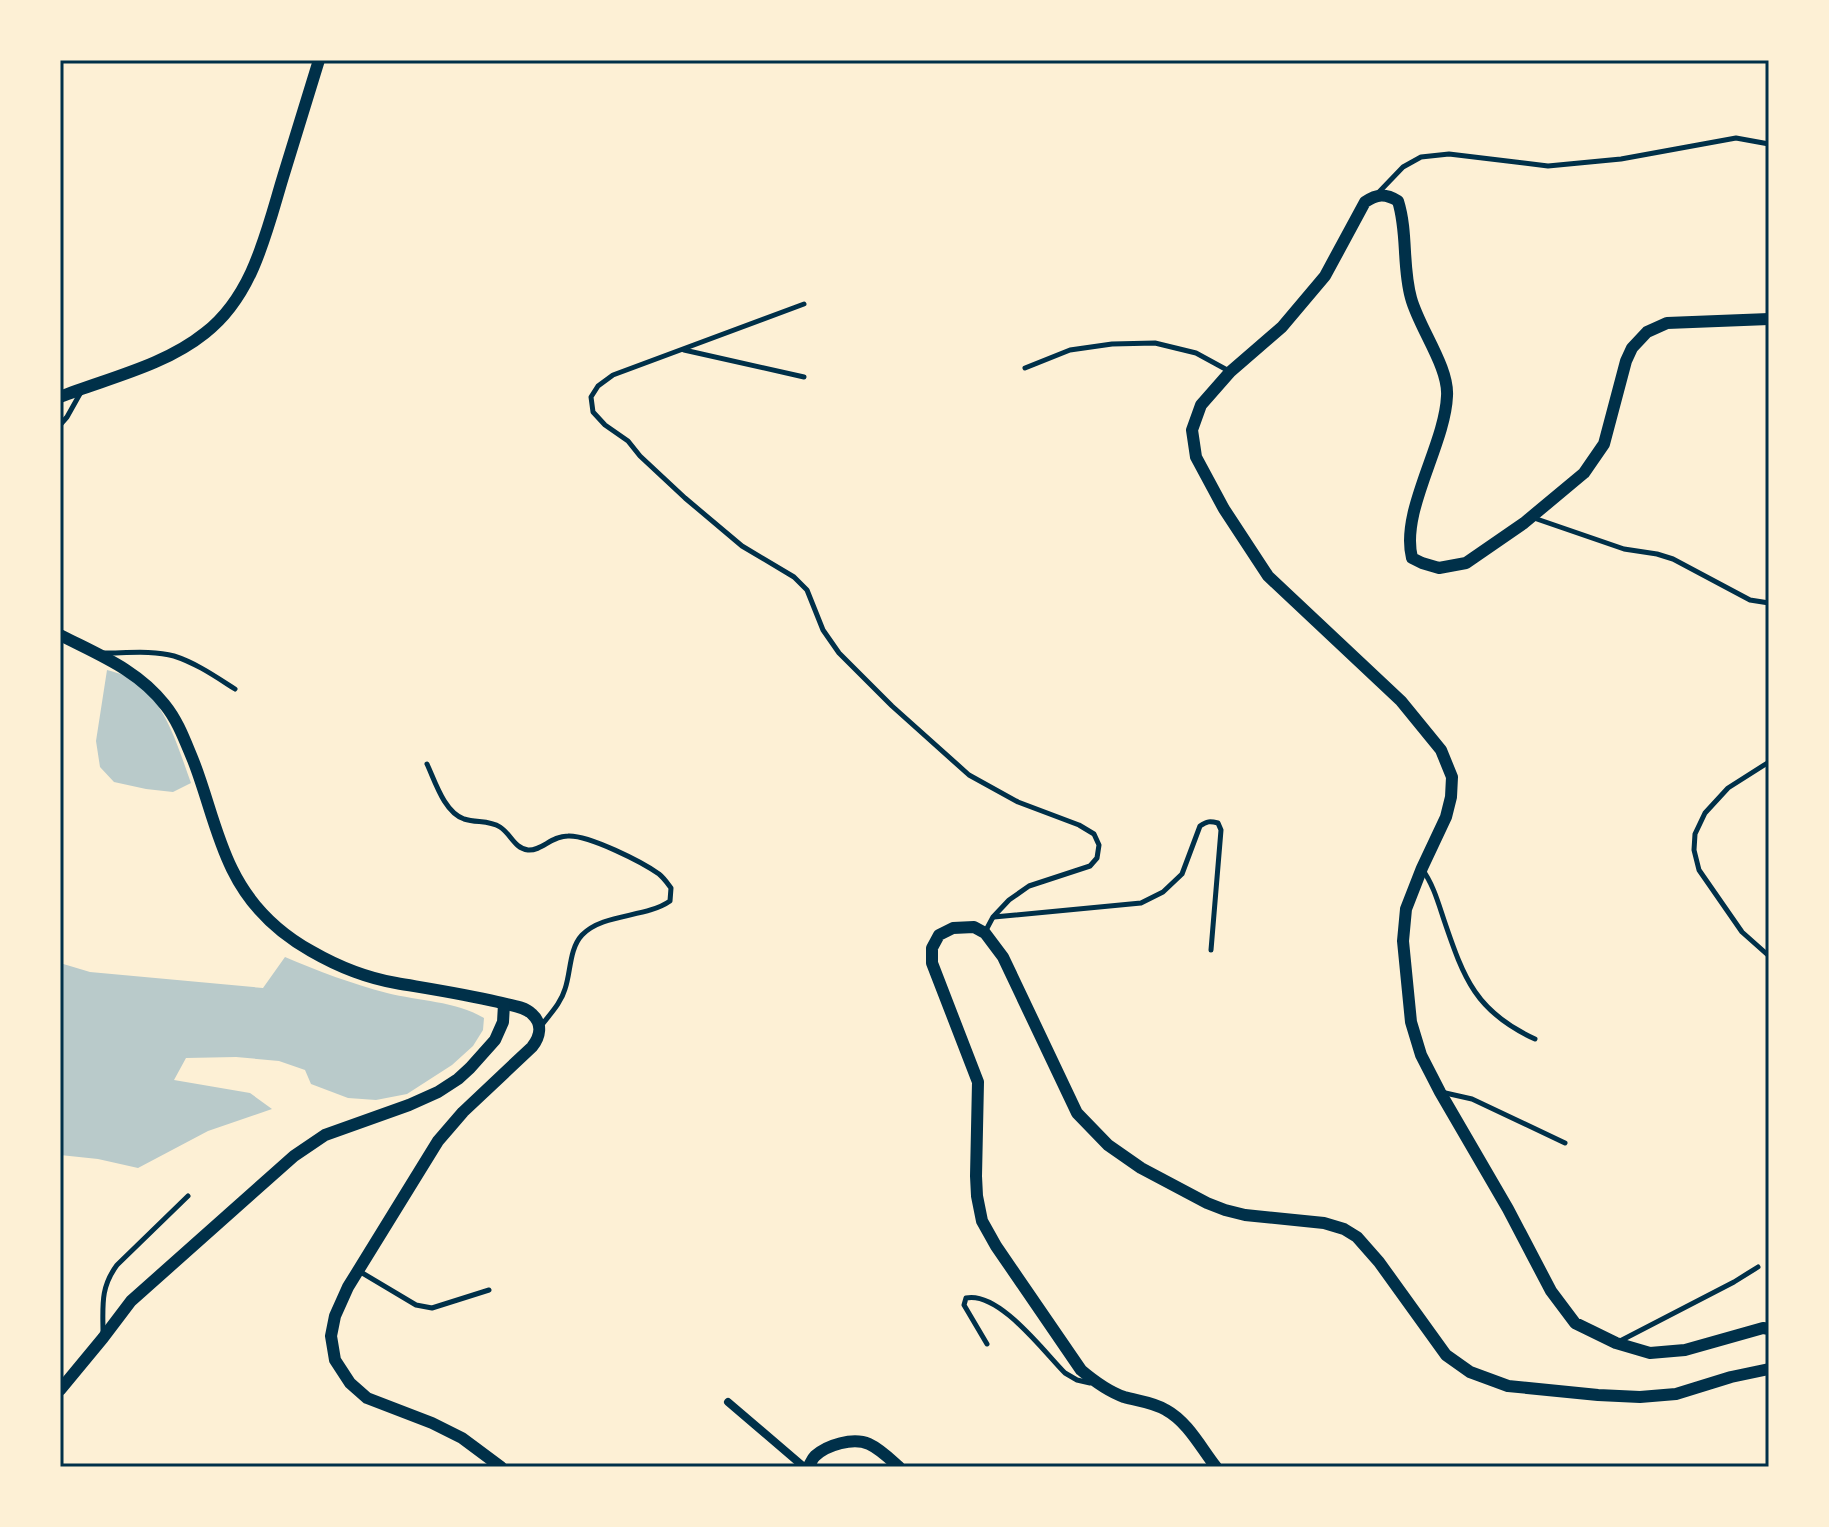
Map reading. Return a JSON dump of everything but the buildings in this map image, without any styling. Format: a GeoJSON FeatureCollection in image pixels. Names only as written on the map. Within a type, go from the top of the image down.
{"type":"FeatureCollection","features":[{"type":"Feature","properties":{"kind":"main road"},"geometry":{"type":"LineString","coordinates":[[60,397],[162,358],[194,341],[207,333],[235,302],[248,280],[266,234],[319,60]]}},
{"type":"Feature","properties":{"kind":"main road"},"geometry":{"type":"LineString","coordinates":[[1769,319],[1667,323],[1647,332],[1632,348],[1626,361],[1604,444],[1584,473],[1531,517],[1466,563],[1439,568],[1422,563],[1412,558],[1409,543],[1417,503],[1443,419],[1447,383],[1412,301],[1405,274],[1402,213],[1398,201],[1390,196],[1376,195],[1365,202],[1325,276],[1282,327],[1230,372],[1201,405],[1192,430],[1196,457],[1224,509],[1268,576],[1401,701],[1441,750],[1452,777],[1451,797],[1446,817],[1406,909],[1403,941],[1411,1022],[1421,1055],[1440,1092],[1551,1291],[1575,1323],[1616,1343],[1650,1353],[1685,1350],[1763,1328],[1769,1329]]}},
{"type":"Feature","properties":{"kind":"main road"},"geometry":{"type":"LineString","coordinates":[[60,635],[144,681],[173,716],[199,775],[232,869],[249,897],[274,925],[310,950],[345,968],[394,983],[465,994],[526,1010],[534,1015],[540,1027],[537,1040],[463,1112],[438,1141],[348,1287],[335,1316],[331,1336],[335,1360],[350,1383],[367,1398],[462,1438],[501,1467]]}},
{"type":"Feature","properties":{"kind":"main road"},"geometry":{"type":"LineString","coordinates":[[1216,1467],[1182,1421],[1165,1409],[1122,1396],[1099,1385],[1081,1370],[982,1221],[976,1176],[978,1082],[932,963],[932,948],[939,935],[953,928],[974,927],[985,933],[1003,957],[1077,1113],[1108,1145],[1141,1168],[1225,1210],[1324,1223],[1357,1237],[1379,1262],[1446,1355],[1470,1372],[1508,1386],[1640,1397],[1676,1394],[1769,1369]]}},
{"type":"Feature","properties":{"kind":"main road"},"geometry":{"type":"LineString","coordinates":[[60,1390],[131,1301],[294,1156],[325,1135],[418,1102],[458,1079],[495,1040],[503,1022],[504,1004]]}},
{"type":"Feature","properties":{"kind":"main road"},"geometry":{"type":"LineString","coordinates":[[806,1467],[816,1455],[839,1443],[858,1442],[868,1443],[899,1467]]}},
{"type":"Feature","properties":{"kind":"street"},"geometry":{"type":"LineString","coordinates":[[728,1402],[806,1467]]}},
{"type":"Feature","properties":{"kind":"lane"},"geometry":{"type":"LineString","coordinates":[[1376,195],[1403,167],[1421,157],[1449,154],[1548,166],[1621,159],[1736,138],[1769,144]]}},
{"type":"Feature","properties":{"kind":"lane"},"geometry":{"type":"LineString","coordinates":[[804,304],[613,375],[598,386],[591,397],[593,412],[628,441],[685,498],[742,546],[794,577],[807,590],[823,630],[839,653],[969,775],[1018,802],[1079,825],[1094,834],[1099,845],[1097,858],[1090,866],[1029,886],[1009,900],[993,917],[985,933]]}},
{"type":"Feature","properties":{"kind":"lane"},"geometry":{"type":"LineString","coordinates":[[1025,368],[1070,350],[1112,344],[1155,343],[1196,353],[1230,372]]}},
{"type":"Feature","properties":{"kind":"lane"},"geometry":{"type":"LineString","coordinates":[[683,349],[804,377]]}},
{"type":"Feature","properties":{"kind":"lane"},"geometry":{"type":"LineString","coordinates":[[60,425],[83,388]]}},
{"type":"Feature","properties":{"kind":"lane"},"geometry":{"type":"LineString","coordinates":[[1531,517],[1624,549],[1673,559],[1750,600],[1769,603]]}},
{"type":"Feature","properties":{"kind":"lane"},"geometry":{"type":"LineString","coordinates":[[95,653],[163,654],[203,669],[235,689]]}},
{"type":"Feature","properties":{"kind":"lane"},"geometry":{"type":"LineString","coordinates":[[1769,762],[1728,788],[1705,813],[1695,834],[1694,850],[1699,870],[1742,932],[1769,956]]}},
{"type":"Feature","properties":{"kind":"lane"},"geometry":{"type":"LineString","coordinates":[[427,764],[450,809],[463,818],[496,825],[514,844],[529,850],[542,847],[554,838],[571,835],[634,860],[662,876],[671,888],[670,901],[661,907],[596,926],[583,934],[574,946],[565,990],[558,1005],[540,1027]]}},
{"type":"Feature","properties":{"kind":"lane"},"geometry":{"type":"LineString","coordinates":[[993,917],[1141,903],[1163,892],[1182,874],[1200,826],[1212,821],[1218,823],[1221,830],[1211,950]]}},
{"type":"Feature","properties":{"kind":"lane"},"geometry":{"type":"LineString","coordinates":[[1422,868],[1430,880],[1453,947],[1475,994],[1493,1014],[1535,1039]]}},
{"type":"Feature","properties":{"kind":"lane"},"geometry":{"type":"LineString","coordinates":[[1440,1092],[1472,1099],[1565,1143]]}},
{"type":"Feature","properties":{"kind":"lane"},"geometry":{"type":"LineString","coordinates":[[103,1338],[103,1291],[109,1275],[188,1196]]}},
{"type":"Feature","properties":{"kind":"lane"},"geometry":{"type":"LineString","coordinates":[[1616,1343],[1758,1267]]}},
{"type":"Feature","properties":{"kind":"lane"},"geometry":{"type":"LineString","coordinates":[[358,1271],[416,1305],[432,1308],[489,1290]]}},
{"type":"Feature","properties":{"kind":"lane"},"geometry":{"type":"LineString","coordinates":[[987,1344],[964,1305],[966,1298],[975,1297],[988,1302],[1011,1316],[1065,1373],[1077,1380],[1099,1385]]}},
{"type":"Feature","properties":{"kind":"shaded area"},"geometry":{"type":"Polygon","coordinates":[[[107,670],[139,685],[160,709],[175,738],[191,783],[173,792],[146,789],[114,782],[100,767],[96,741],[107,670]]]}},
{"type":"Feature","properties":{"kind":"shaded area"},"geometry":{"type":"Polygon","coordinates":[[[285,957],[374,989],[473,1012],[484,1018],[483,1030],[473,1046],[452,1065],[407,1094],[376,1100],[348,1098],[311,1084],[305,1070],[279,1061],[236,1057],[186,1058],[174,1080],[250,1093],[272,1109],[208,1131],[138,1168],[60,1155],[60,963],[90,972],[263,988],[285,957]]]}}]}
